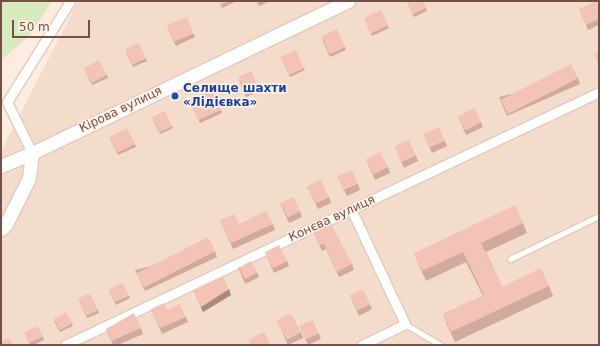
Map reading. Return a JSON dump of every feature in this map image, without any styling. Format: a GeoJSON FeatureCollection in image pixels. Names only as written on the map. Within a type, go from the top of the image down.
{"type":"FeatureCollection","features":[{"type":"Feature","properties":{"kind":"main road","name":"Кірова вулиця"},"geometry":{"type":"LineString","coordinates":[[1,166],[32,153],[348,1]]}},
{"type":"Feature","properties":{"kind":"main road"},"geometry":{"type":"LineString","coordinates":[[1,229],[6,224],[30,178],[32,153]]}},
{"type":"Feature","properties":{"kind":"street"},"geometry":{"type":"LineString","coordinates":[[32,153],[8,102],[70,1]]}},
{"type":"Feature","properties":{"kind":"street","name":"Конєва вулиця"},"geometry":{"type":"LineString","coordinates":[[64,345],[599,92]]}},
{"type":"Feature","properties":{"kind":"street"},"geometry":{"type":"LineString","coordinates":[[351,209],[405,324],[362,345]]}},
{"type":"Feature","properties":{"kind":"lane"},"geometry":{"type":"LineString","coordinates":[[510,259],[599,216]]}},
{"type":"Feature","properties":{"kind":"lane"},"geometry":{"type":"LineString","coordinates":[[405,324],[441,345]]}},
{"type":"Feature","properties":{"kind":"shaded area"},"geometry":{"type":"Polygon","coordinates":[[[78,1],[599,1],[599,345],[1,345],[1,151],[78,1]]]}},
{"type":"Feature","properties":{"kind":"green space"},"geometry":{"type":"Polygon","coordinates":[[[1,1],[52,1],[30,35],[1,60],[1,1]]]}},
{"type":"Feature","properties":{"kind":"building"},"geometry":{"type":"Polygon","coordinates":[[[219,1],[230,1],[221,5],[219,1]]]}},
{"type":"Feature","properties":{"kind":"building"},"geometry":{"type":"Polygon","coordinates":[[[407,1],[423,1],[426,8],[413,14],[407,1]]]}},
{"type":"Feature","properties":{"kind":"building"},"geometry":{"type":"Polygon","coordinates":[[[596,1],[599,7],[599,19],[586,25],[579,9],[596,1]]]}},
{"type":"Feature","properties":{"kind":"building"},"geometry":{"type":"Polygon","coordinates":[[[381,10],[388,25],[371,33],[364,18],[381,10]]]}},
{"type":"Feature","properties":{"kind":"building"},"geometry":{"type":"Polygon","coordinates":[[[187,17],[194,34],[173,42],[167,25],[187,17]]]}},
{"type":"Feature","properties":{"kind":"building"},"geometry":{"type":"Polygon","coordinates":[[[337,29],[345,47],[330,54],[321,36],[337,29]]]}},
{"type":"Feature","properties":{"kind":"building"},"geometry":{"type":"Polygon","coordinates":[[[139,43],[146,58],[133,65],[125,49],[139,43]]]}},
{"type":"Feature","properties":{"kind":"building"},"geometry":{"type":"Polygon","coordinates":[[[296,50],[304,68],[289,75],[280,57],[296,50]]]}},
{"type":"Feature","properties":{"kind":"building"},"geometry":{"type":"Polygon","coordinates":[[[599,52],[599,66],[594,54],[599,52]]]}},
{"type":"Feature","properties":{"kind":"building"},"geometry":{"type":"Polygon","coordinates":[[[99,60],[107,75],[92,83],[84,68],[99,60]]]}},
{"type":"Feature","properties":{"kind":"building"},"geometry":{"type":"Polygon","coordinates":[[[571,64],[578,78],[508,114],[501,100],[571,64]]]}},
{"type":"Feature","properties":{"kind":"building"},"geometry":{"type":"Polygon","coordinates":[[[251,71],[259,88],[246,94],[238,77],[251,71]]]}},
{"type":"Feature","properties":{"kind":"building"},"geometry":{"type":"Polygon","coordinates":[[[212,90],[221,110],[198,120],[189,100],[212,90]]]}},
{"type":"Feature","properties":{"kind":"building"},"geometry":{"type":"Polygon","coordinates":[[[474,108],[481,122],[465,130],[458,116],[474,108]]]}},
{"type":"Feature","properties":{"kind":"building"},"geometry":{"type":"Polygon","coordinates":[[[165,111],[172,126],[159,132],[152,117],[165,111]]]}},
{"type":"Feature","properties":{"kind":"building"},"geometry":{"type":"Polygon","coordinates":[[[439,127],[445,141],[429,147],[423,134],[439,127]]]}},
{"type":"Feature","properties":{"kind":"building"},"geometry":{"type":"Polygon","coordinates":[[[127,128],[135,144],[117,153],[109,137],[127,128]]]}},
{"type":"Feature","properties":{"kind":"building"},"geometry":{"type":"Polygon","coordinates":[[[409,140],[416,156],[401,162],[394,147],[409,140]]]}},
{"type":"Feature","properties":{"kind":"building"},"geometry":{"type":"Polygon","coordinates":[[[380,152],[388,167],[374,175],[366,160],[380,152]]]}},
{"type":"Feature","properties":{"kind":"building"},"geometry":{"type":"Polygon","coordinates":[[[352,170],[358,184],[343,190],[337,176],[352,170]]]}},
{"type":"Feature","properties":{"kind":"building"},"geometry":{"type":"Polygon","coordinates":[[[321,180],[329,197],[315,204],[307,186],[321,180]]]}},
{"type":"Feature","properties":{"kind":"building"},"geometry":{"type":"Polygon","coordinates":[[[293,197],[300,211],[288,218],[281,203],[293,197]]]}},
{"type":"Feature","properties":{"kind":"building"},"geometry":{"type":"Polygon","coordinates":[[[515,205],[523,223],[481,243],[502,287],[541,268],[549,286],[451,332],[443,314],[484,295],[463,252],[422,271],[414,253],[515,205]]]}},
{"type":"Feature","properties":{"kind":"building"},"geometry":{"type":"Polygon","coordinates":[[[266,211],[273,224],[231,243],[220,220],[234,214],[239,224],[266,211]]]}},
{"type":"Feature","properties":{"kind":"building"},"geometry":{"type":"Polygon","coordinates":[[[330,222],[352,264],[337,272],[324,244],[320,245],[313,230],[330,222]]]}},
{"type":"Feature","properties":{"kind":"building"},"geometry":{"type":"Polygon","coordinates":[[[208,237],[215,251],[144,288],[137,273],[208,237]]]}},
{"type":"Feature","properties":{"kind":"building"},"geometry":{"type":"Polygon","coordinates":[[[279,245],[287,261],[273,268],[265,252],[279,245]]]}},
{"type":"Feature","properties":{"kind":"building"},"geometry":{"type":"Polygon","coordinates":[[[251,261],[257,272],[245,279],[239,268],[251,261]]]}},
{"type":"Feature","properties":{"kind":"building"},"geometry":{"type":"Polygon","coordinates":[[[223,276],[229,289],[201,307],[193,290],[223,276]]]}},
{"type":"Feature","properties":{"kind":"building"},"geometry":{"type":"Polygon","coordinates":[[[123,283],[129,296],[114,302],[108,290],[123,283]]]}},
{"type":"Feature","properties":{"kind":"building"},"geometry":{"type":"Polygon","coordinates":[[[363,289],[370,304],[357,310],[350,295],[363,289]]]}},
{"type":"Feature","properties":{"kind":"building"},"geometry":{"type":"Polygon","coordinates":[[[90,293],[98,310],[86,316],[78,298],[90,293]]]}},
{"type":"Feature","properties":{"kind":"building"},"geometry":{"type":"Polygon","coordinates":[[[164,303],[167,310],[180,304],[186,317],[160,328],[151,309],[164,303]]]}},
{"type":"Feature","properties":{"kind":"building"},"geometry":{"type":"Polygon","coordinates":[[[66,312],[72,323],[60,330],[54,319],[66,312]]]}},
{"type":"Feature","properties":{"kind":"building"},"geometry":{"type":"Polygon","coordinates":[[[134,313],[141,328],[112,341],[106,329],[134,313]]]}},
{"type":"Feature","properties":{"kind":"building"},"geometry":{"type":"Polygon","coordinates":[[[291,313],[301,333],[287,340],[277,320],[291,313]]]}},
{"type":"Feature","properties":{"kind":"building"},"geometry":{"type":"Polygon","coordinates":[[[313,320],[319,334],[305,340],[299,326],[313,320]]]}},
{"type":"Feature","properties":{"kind":"building"},"geometry":{"type":"Polygon","coordinates":[[[38,326],[43,337],[29,343],[24,332],[38,326]]]}},
{"type":"Feature","properties":{"kind":"building"},"geometry":{"type":"Polygon","coordinates":[[[264,332],[271,345],[246,345],[250,343],[248,340],[264,332]]]}},
{"type":"Feature","properties":{"kind":"building"},"geometry":{"type":"Polygon","coordinates":[[[9,338],[13,345],[1,345],[1,342],[9,338]]]}},
{"type":"Feature","properties":{"kind":"place","name":"Селище шахти «Лідієвка»"},"geometry":{"type":"Point","coordinates":[175,96]}}]}
